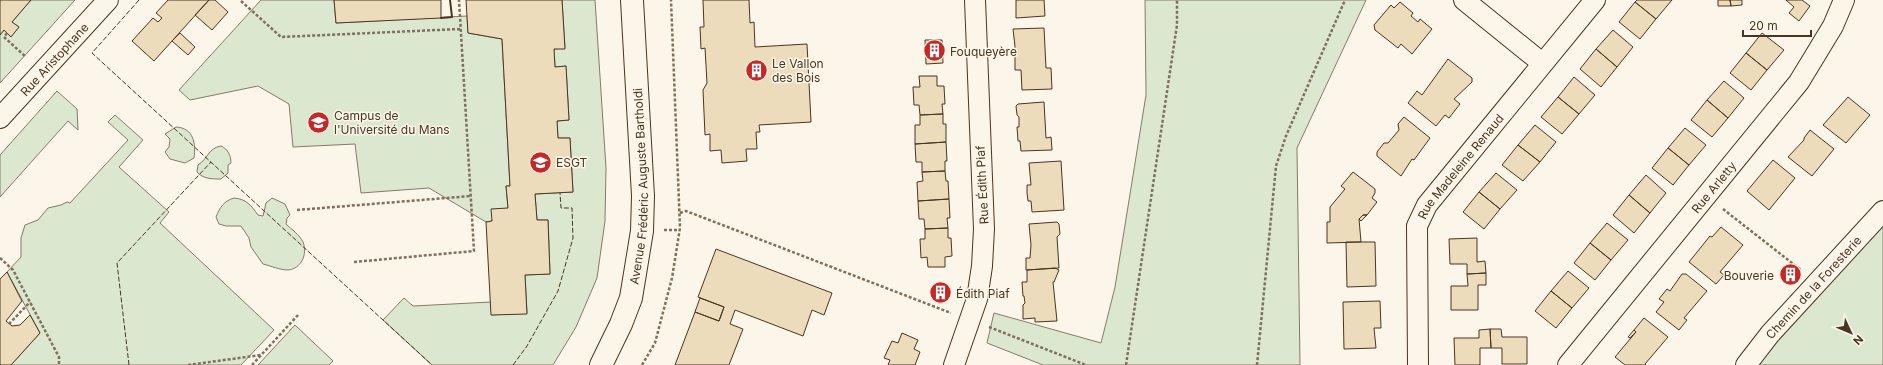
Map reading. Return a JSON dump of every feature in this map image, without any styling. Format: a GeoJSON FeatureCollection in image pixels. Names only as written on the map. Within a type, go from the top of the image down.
{"type":"FeatureCollection","features":[{"type":"Feature","properties":{"kind":"street","name":"Rue Aristophane"},"geometry":{"type":"LineString","coordinates":[[0,118],[108,0]]}},
{"type":"Feature","properties":{"kind":"street","name":"Avenue Frédéric Auguste Bartholdi"},"geometry":{"type":"LineString","coordinates":[[601,365],[621,324],[631,298],[642,231],[643,196],[632,0]]}},
{"type":"Feature","properties":{"kind":"street","name":"Rue Édith Piaf"},"geometry":{"type":"LineString","coordinates":[[954,365],[977,299],[982,266],[984,229],[975,0]]}},
{"type":"Feature","properties":{"kind":"street"},"geometry":{"type":"LineString","coordinates":[[1464,0],[1542,63]]}},
{"type":"Feature","properties":{"kind":"street","name":"Rue Madeleine Renaud"},"geometry":{"type":"LineString","coordinates":[[1418,365],[1417,226],[1428,205],[1542,63],[1595,0]]}},
{"type":"Feature","properties":{"kind":"street","name":"Rue Arletty"},"geometry":{"type":"LineString","coordinates":[[1568,365],[1799,82],[1834,26],[1844,0]]}},
{"type":"Feature","properties":{"kind":"street","name":"Chemin de la Foresterie"},"geometry":{"type":"LineString","coordinates":[[1746,365],[1770,334],[1883,211]]}},
{"type":"Feature","properties":{"kind":"path"},"geometry":{"type":"LineString","coordinates":[[354,262],[474,251],[459,0]]}},
{"type":"Feature","properties":{"kind":"path"},"geometry":{"type":"LineString","coordinates":[[642,365],[654,343],[672,278],[680,228],[671,0]]}},
{"type":"Feature","properties":{"kind":"path"},"geometry":{"type":"LineString","coordinates":[[1126,365],[1177,25],[1177,0]]}},
{"type":"Feature","properties":{"kind":"path"},"geometry":{"type":"LineString","coordinates":[[1257,365],[1276,166],[1286,136],[1344,0]]}},
{"type":"Feature","properties":{"kind":"path"},"geometry":{"type":"LineString","coordinates":[[241,1],[281,37],[460,29]]}},
{"type":"Feature","properties":{"kind":"path"},"geometry":{"type":"LineString","coordinates":[[7,33],[4,37],[42,71]]}},
{"type":"Feature","properties":{"kind":"path"},"geometry":{"type":"LineString","coordinates":[[297,210],[471,196]]}},
{"type":"Feature","properties":{"kind":"path"},"geometry":{"type":"LineString","coordinates":[[1707,196],[1816,283]]}},
{"type":"Feature","properties":{"kind":"path"},"geometry":{"type":"LineString","coordinates":[[680,213],[686,211],[1086,365]]}},
{"type":"Feature","properties":{"kind":"path"},"geometry":{"type":"LineString","coordinates":[[0,258],[13,270],[59,357],[59,365]]}},
{"type":"Feature","properties":{"kind":"path"},"geometry":{"type":"LineString","coordinates":[[9,324],[30,302]]}},
{"type":"Feature","properties":{"kind":"path"},"geometry":{"type":"LineString","coordinates":[[252,365],[299,314]]}},
{"type":"Feature","properties":{"kind":"path"},"geometry":{"type":"LineString","coordinates":[[188,365],[261,355]]}},
{"type":"Feature","properties":{"kind":"green space"},"geometry":{"type":"Polygon","coordinates":[[[31,0],[75,0],[0,83],[0,35],[4,30],[11,36],[19,27],[12,22],[31,0]]]}},
{"type":"Feature","properties":{"kind":"green space"},"geometry":{"type":"Polygon","coordinates":[[[261,0],[334,0],[336,23],[467,16],[468,33],[502,39],[510,186],[506,186],[508,208],[492,221],[486,222],[429,188],[361,193],[355,144],[293,147],[289,104],[258,86],[190,100],[179,90],[261,0]]]}},
{"type":"Feature","properties":{"kind":"green space"},"geometry":{"type":"Polygon","coordinates":[[[562,0],[595,0],[606,168],[605,221],[597,278],[576,327],[553,365],[432,365],[383,320],[404,298],[413,306],[491,302],[492,315],[527,313],[525,275],[550,274],[548,220],[537,220],[535,194],[573,192],[570,138],[558,138],[557,121],[569,120],[566,66],[555,67],[554,49],[565,48],[562,0]]]}},
{"type":"Feature","properties":{"kind":"green space"},"geometry":{"type":"Polygon","coordinates":[[[1145,0],[1366,0],[1297,148],[1300,365],[1043,365],[987,343],[994,313],[1101,343],[1115,287],[1146,95],[1145,0]]]}},
{"type":"Feature","properties":{"kind":"green space"},"geometry":{"type":"Polygon","coordinates":[[[57,91],[77,109],[78,130],[68,121],[0,197],[0,155],[57,91]]]}},
{"type":"Feature","properties":{"kind":"green space"},"geometry":{"type":"Polygon","coordinates":[[[115,115],[143,140],[119,167],[169,212],[160,223],[274,330],[241,365],[11,365],[40,333],[7,272],[21,257],[21,238],[25,225],[38,220],[48,208],[67,202],[70,203],[128,140],[108,122],[115,115]]]}},
{"type":"Feature","properties":{"kind":"green space"},"geometry":{"type":"Polygon","coordinates":[[[176,127],[187,130],[194,142],[194,158],[185,163],[170,159],[165,152],[169,147],[170,139],[165,134],[176,127]]]}},
{"type":"Feature","properties":{"kind":"green space"},"geometry":{"type":"Polygon","coordinates":[[[221,146],[229,153],[231,163],[228,165],[228,173],[221,179],[208,178],[199,174],[197,172],[198,165],[213,149],[221,146]]]}},
{"type":"Feature","properties":{"kind":"green space"},"geometry":{"type":"Polygon","coordinates":[[[234,198],[245,201],[258,215],[263,216],[266,203],[272,198],[285,204],[290,215],[287,218],[286,224],[300,237],[305,251],[300,264],[297,267],[288,270],[263,264],[251,247],[249,238],[241,226],[226,226],[219,224],[216,217],[219,210],[225,203],[234,198]]]}},
{"type":"Feature","properties":{"kind":"green space"},"geometry":{"type":"Polygon","coordinates":[[[1883,211],[1883,365],[1746,365],[1883,211]]]}},
{"type":"Feature","properties":{"kind":"green space"},"geometry":{"type":"Polygon","coordinates":[[[295,325],[333,361],[329,365],[258,365],[295,325]]]}},
{"type":"Feature","properties":{"kind":"building"},"geometry":{"type":"Polygon","coordinates":[[[0,0],[31,0],[12,22],[19,27],[11,37],[4,30],[0,35],[0,0]]]}},
{"type":"Feature","properties":{"kind":"building"},"geometry":{"type":"Polygon","coordinates":[[[168,0],[209,0],[154,61],[132,41],[153,18],[158,22],[162,18],[156,13],[168,0]]]}},
{"type":"Feature","properties":{"kind":"building"},"geometry":{"type":"Polygon","coordinates":[[[209,0],[215,0],[228,12],[212,30],[195,15],[209,0]]]}},
{"type":"Feature","properties":{"kind":"building"},"geometry":{"type":"Polygon","coordinates":[[[334,0],[441,0],[441,18],[336,23],[334,0]]]}},
{"type":"Feature","properties":{"kind":"building","name":"ESGT"},"geometry":{"type":"Polygon","coordinates":[[[466,0],[562,0],[565,49],[554,49],[555,67],[566,66],[569,120],[557,121],[558,138],[570,138],[573,192],[535,194],[537,220],[548,220],[550,274],[525,275],[527,314],[491,315],[486,222],[492,221],[491,209],[508,208],[506,186],[510,186],[502,39],[468,33],[466,0]]]}},
{"type":"Feature","properties":{"kind":"building","name":"Le Vallon des Bois"},"geometry":{"type":"Polygon","coordinates":[[[703,0],[749,0],[750,23],[754,22],[755,47],[807,44],[811,122],[759,125],[760,132],[756,132],[757,149],[746,149],[747,161],[722,163],[721,150],[710,151],[710,134],[705,135],[703,90],[707,83],[705,48],[701,49],[700,27],[704,27],[703,0]]]}},
{"type":"Feature","properties":{"kind":"building"},"geometry":{"type":"Polygon","coordinates":[[[1016,0],[1044,0],[1045,16],[1016,18],[1016,0]]]}},
{"type":"Feature","properties":{"kind":"building"},"geometry":{"type":"Polygon","coordinates":[[[1637,0],[1672,0],[1656,19],[1635,2],[1637,0]]]}},
{"type":"Feature","properties":{"kind":"building"},"geometry":{"type":"Polygon","coordinates":[[[1718,0],[1730,0],[1731,6],[1718,6],[1718,0]]]}},
{"type":"Feature","properties":{"kind":"building"},"geometry":{"type":"Polygon","coordinates":[[[1730,0],[1742,0],[1742,5],[1731,6],[1730,0]]]}},
{"type":"Feature","properties":{"kind":"building"},"geometry":{"type":"Polygon","coordinates":[[[1786,0],[1802,0],[1810,6],[1799,21],[1789,13],[1794,7],[1786,0]]]}},
{"type":"Feature","properties":{"kind":"building"},"geometry":{"type":"Polygon","coordinates":[[[1400,2],[1413,13],[1411,16],[1418,22],[1420,19],[1432,29],[1412,54],[1401,44],[1398,48],[1375,30],[1374,25],[1391,5],[1394,8],[1400,2]]]}},
{"type":"Feature","properties":{"kind":"building"},"geometry":{"type":"Polygon","coordinates":[[[1635,2],[1656,19],[1640,39],[1619,22],[1635,2]]]}},
{"type":"Feature","properties":{"kind":"building"},"geometry":{"type":"Polygon","coordinates":[[[1044,28],[1046,68],[1051,68],[1052,89],[1022,90],[1021,70],[1015,70],[1013,29],[1044,28]]]}},
{"type":"Feature","properties":{"kind":"building"},"geometry":{"type":"Polygon","coordinates":[[[1613,30],[1633,47],[1617,67],[1596,49],[1613,30]]]}},
{"type":"Feature","properties":{"kind":"building"},"geometry":{"type":"Polygon","coordinates":[[[180,33],[195,47],[188,55],[172,41],[180,33]]]}},
{"type":"Feature","properties":{"kind":"building"},"geometry":{"type":"Polygon","coordinates":[[[1762,33],[1784,50],[1767,70],[1746,53],[1762,33]]]}},
{"type":"Feature","properties":{"kind":"building","name":"Fouqueyère"},"geometry":{"type":"Polygon","coordinates":[[[925,40],[942,40],[943,63],[926,64],[925,40]]]}},
{"type":"Feature","properties":{"kind":"building"},"geometry":{"type":"Polygon","coordinates":[[[1596,49],[1617,67],[1601,87],[1580,69],[1596,49]]]}},
{"type":"Feature","properties":{"kind":"building"},"geometry":{"type":"Polygon","coordinates":[[[1746,53],[1767,70],[1751,90],[1730,73],[1746,53]]]}},
{"type":"Feature","properties":{"kind":"building"},"geometry":{"type":"Polygon","coordinates":[[[1448,59],[1472,78],[1472,82],[1454,99],[1460,104],[1449,118],[1445,115],[1436,126],[1408,103],[1417,91],[1422,95],[1448,59]]]}},
{"type":"Feature","properties":{"kind":"building"},"geometry":{"type":"Polygon","coordinates":[[[919,76],[937,76],[937,86],[944,86],[945,104],[942,104],[943,114],[920,115],[919,105],[914,105],[913,87],[920,87],[919,76]]]}},
{"type":"Feature","properties":{"kind":"building"},"geometry":{"type":"Polygon","coordinates":[[[1574,77],[1595,95],[1579,114],[1558,97],[1574,77]]]}},
{"type":"Feature","properties":{"kind":"building"},"geometry":{"type":"Polygon","coordinates":[[[1724,81],[1744,98],[1728,118],[1707,100],[1724,81]]]}},
{"type":"Feature","properties":{"kind":"building"},"geometry":{"type":"Polygon","coordinates":[[[1558,97],[1579,114],[1562,134],[1541,117],[1558,97]]]}},
{"type":"Feature","properties":{"kind":"building"},"geometry":{"type":"Polygon","coordinates":[[[1848,97],[1870,115],[1846,143],[1823,125],[1848,97]]]}},
{"type":"Feature","properties":{"kind":"building"},"geometry":{"type":"Polygon","coordinates":[[[1707,100],[1728,118],[1712,137],[1691,120],[1707,100]]]}},
{"type":"Feature","properties":{"kind":"building"},"geometry":{"type":"Polygon","coordinates":[[[1044,102],[1046,138],[1051,137],[1052,150],[1021,151],[1020,141],[1018,141],[1017,127],[1019,127],[1019,117],[1017,115],[1016,106],[1018,104],[1044,102]]]}},
{"type":"Feature","properties":{"kind":"building"},"geometry":{"type":"Polygon","coordinates":[[[943,114],[943,124],[946,124],[946,142],[915,144],[915,125],[920,125],[920,115],[943,114]]]}},
{"type":"Feature","properties":{"kind":"building"},"geometry":{"type":"Polygon","coordinates":[[[1404,117],[1430,138],[1414,160],[1412,159],[1401,176],[1377,156],[1377,152],[1384,143],[1388,143],[1399,130],[1398,124],[1404,117]]]}},
{"type":"Feature","properties":{"kind":"building"},"geometry":{"type":"Polygon","coordinates":[[[1535,125],[1556,142],[1540,162],[1518,145],[1535,125]]]}},
{"type":"Feature","properties":{"kind":"building"},"geometry":{"type":"Polygon","coordinates":[[[1685,128],[1706,145],[1689,165],[1668,148],[1685,128]]]}},
{"type":"Feature","properties":{"kind":"building"},"geometry":{"type":"Polygon","coordinates":[[[1810,130],[1834,149],[1812,176],[1788,157],[1804,140],[1810,130]]]}},
{"type":"Feature","properties":{"kind":"building"},"geometry":{"type":"Polygon","coordinates":[[[946,142],[947,161],[945,161],[945,171],[922,172],[922,162],[916,162],[915,144],[946,142]]]}},
{"type":"Feature","properties":{"kind":"building"},"geometry":{"type":"Polygon","coordinates":[[[1518,145],[1540,162],[1523,181],[1502,165],[1518,145]]]}},
{"type":"Feature","properties":{"kind":"building"},"geometry":{"type":"Polygon","coordinates":[[[1668,148],[1689,165],[1673,185],[1652,168],[1668,148]]]}},
{"type":"Feature","properties":{"kind":"building"},"geometry":{"type":"Polygon","coordinates":[[[1773,160],[1795,178],[1769,210],[1747,191],[1773,160]]]}},
{"type":"Feature","properties":{"kind":"building"},"geometry":{"type":"Polygon","coordinates":[[[1061,161],[1064,210],[1032,212],[1031,201],[1028,201],[1027,193],[1027,185],[1031,185],[1029,163],[1061,161]]]}},
{"type":"Feature","properties":{"kind":"building"},"geometry":{"type":"Polygon","coordinates":[[[945,171],[946,181],[948,181],[949,199],[918,201],[917,182],[923,181],[922,172],[945,171]]]}},
{"type":"Feature","properties":{"kind":"building"},"geometry":{"type":"Polygon","coordinates":[[[1353,172],[1375,189],[1375,193],[1372,198],[1377,202],[1367,215],[1363,215],[1359,219],[1361,242],[1327,243],[1327,222],[1330,222],[1330,207],[1345,189],[1341,186],[1353,172]]]}},
{"type":"Feature","properties":{"kind":"building"},"geometry":{"type":"Polygon","coordinates":[[[1496,173],[1517,190],[1500,209],[1479,192],[1496,173]]]}},
{"type":"Feature","properties":{"kind":"building"},"geometry":{"type":"Polygon","coordinates":[[[1646,175],[1666,193],[1650,213],[1629,195],[1646,175]]]}},
{"type":"Feature","properties":{"kind":"building"},"geometry":{"type":"Polygon","coordinates":[[[1479,192],[1500,209],[1484,229],[1463,212],[1479,192]]]}},
{"type":"Feature","properties":{"kind":"building"},"geometry":{"type":"Polygon","coordinates":[[[1629,195],[1650,213],[1634,233],[1613,215],[1629,195]]]}},
{"type":"Feature","properties":{"kind":"building"},"geometry":{"type":"Polygon","coordinates":[[[949,199],[950,218],[947,218],[948,228],[925,229],[924,219],[919,219],[918,201],[949,199]]]}},
{"type":"Feature","properties":{"kind":"building"},"geometry":{"type":"Polygon","coordinates":[[[1363,215],[1367,215],[1361,221],[1359,219],[1363,215]]]}},
{"type":"Feature","properties":{"kind":"building"},"geometry":{"type":"Polygon","coordinates":[[[1057,222],[1059,224],[1060,234],[1057,237],[1059,268],[1026,270],[1026,258],[1030,258],[1031,245],[1029,224],[1057,222]]]}},
{"type":"Feature","properties":{"kind":"building"},"geometry":{"type":"Polygon","coordinates":[[[1607,223],[1628,240],[1611,260],[1590,243],[1607,223]]]}},
{"type":"Feature","properties":{"kind":"building"},"geometry":{"type":"Polygon","coordinates":[[[1721,227],[1743,245],[1720,272],[1724,275],[1716,284],[1689,262],[1710,236],[1712,237],[1721,227]]]}},
{"type":"Feature","properties":{"kind":"building"},"geometry":{"type":"Polygon","coordinates":[[[948,228],[948,238],[951,238],[952,256],[945,257],[945,267],[928,267],[927,257],[921,258],[920,239],[925,239],[925,229],[948,228]]]}},
{"type":"Feature","properties":{"kind":"building"},"geometry":{"type":"Polygon","coordinates":[[[1477,238],[1477,262],[1485,261],[1486,273],[1467,274],[1467,264],[1450,264],[1449,239],[1477,238]]]}},
{"type":"Feature","properties":{"kind":"building"},"geometry":{"type":"Polygon","coordinates":[[[1346,242],[1375,242],[1376,286],[1347,287],[1346,242]]]}},
{"type":"Feature","properties":{"kind":"building"},"geometry":{"type":"Polygon","coordinates":[[[1590,243],[1611,260],[1595,280],[1574,263],[1590,243]]]}},
{"type":"Feature","properties":{"kind":"building"},"geometry":{"type":"Polygon","coordinates":[[[716,249],[832,293],[824,315],[812,310],[803,336],[735,310],[730,324],[743,329],[729,365],[675,365],[695,312],[719,321],[724,307],[698,297],[716,249]]]}},
{"type":"Feature","properties":{"kind":"building"},"geometry":{"type":"Polygon","coordinates":[[[1055,268],[1059,270],[1053,282],[1057,321],[1035,322],[1035,318],[1023,319],[1023,305],[1025,303],[1022,282],[1027,282],[1027,270],[1055,268]]]}},
{"type":"Feature","properties":{"kind":"building","name":"Bouverie"},"geometry":{"type":"Polygon","coordinates":[[[1791,269],[1796,273],[1790,281],[1784,277],[1791,269]]]}},
{"type":"Feature","properties":{"kind":"building"},"geometry":{"type":"Polygon","coordinates":[[[1568,271],[1589,288],[1572,308],[1551,291],[1568,271]]]}},
{"type":"Feature","properties":{"kind":"building"},"geometry":{"type":"Polygon","coordinates":[[[7,272],[22,301],[6,321],[12,326],[20,325],[30,315],[40,333],[11,365],[0,365],[0,279],[7,272]]]}},
{"type":"Feature","properties":{"kind":"building"},"geometry":{"type":"Polygon","coordinates":[[[1486,273],[1486,285],[1478,285],[1478,310],[1451,310],[1451,286],[1468,286],[1467,274],[1486,273]]]}},
{"type":"Feature","properties":{"kind":"building"},"geometry":{"type":"Polygon","coordinates":[[[1682,274],[1686,274],[1707,291],[1684,318],[1687,320],[1679,330],[1656,312],[1664,302],[1659,299],[1667,289],[1670,291],[1682,274]]]}},
{"type":"Feature","properties":{"kind":"building","name":"Édith Piaf"},"geometry":{"type":"Polygon","coordinates":[[[940,286],[947,289],[943,300],[936,298],[940,286]]]}},
{"type":"Feature","properties":{"kind":"building"},"geometry":{"type":"Polygon","coordinates":[[[1551,291],[1572,308],[1556,328],[1535,311],[1551,291]]]}},
{"type":"Feature","properties":{"kind":"building"},"geometry":{"type":"Polygon","coordinates":[[[700,298],[724,307],[719,321],[695,312],[700,298]]]}},
{"type":"Feature","properties":{"kind":"building"},"geometry":{"type":"Polygon","coordinates":[[[1380,301],[1381,328],[1374,328],[1376,348],[1344,349],[1343,302],[1380,301]]]}},
{"type":"Feature","properties":{"kind":"building"},"geometry":{"type":"Polygon","coordinates":[[[1644,318],[1668,337],[1645,364],[1646,365],[1625,365],[1615,357],[1636,332],[1634,330],[1644,318]]]}},
{"type":"Feature","properties":{"kind":"building"},"geometry":{"type":"Polygon","coordinates":[[[1490,329],[1501,329],[1502,337],[1527,337],[1527,364],[1502,364],[1502,348],[1491,348],[1490,329]]]}},
{"type":"Feature","properties":{"kind":"building"},"geometry":{"type":"Polygon","coordinates":[[[1490,329],[1491,348],[1480,348],[1480,365],[1455,365],[1454,338],[1479,338],[1479,330],[1490,329]]]}},
{"type":"Feature","properties":{"kind":"building"},"geometry":{"type":"Polygon","coordinates":[[[1634,330],[1636,332],[1630,338],[1628,337],[1634,330]]]}},
{"type":"Feature","properties":{"kind":"building"},"geometry":{"type":"Polygon","coordinates":[[[902,333],[918,340],[914,349],[920,352],[915,365],[888,365],[890,360],[884,358],[892,341],[898,343],[902,333]]]}},
{"type":"Feature","properties":{"kind":"fence"},"geometry":{"type":"LineString","coordinates":[[139,0],[92,53],[432,365]]}},
{"type":"Feature","properties":{"kind":"fence"},"geometry":{"type":"LineString","coordinates":[[129,365],[117,263],[211,162]]}},
{"type":"Feature","properties":{"kind":"fence"},"geometry":{"type":"LineString","coordinates":[[513,365],[527,346],[558,291],[573,238],[572,208],[561,208],[560,193]]}},
{"type":"Feature","properties":{"kind":"wall"},"geometry":{"type":"LineString","coordinates":[[441,18],[452,17],[450,0]]}},
{"type":"Feature","properties":{"kind":"place","name":"Fouqueyère"},"geometry":{"type":"Point","coordinates":[934,51]}},
{"type":"Feature","properties":{"kind":"place","name":"Le Vallon des Bois"},"geometry":{"type":"Point","coordinates":[757,70]}},
{"type":"Feature","properties":{"kind":"place","name":"Campus de l'Université du Mans"},"geometry":{"type":"Point","coordinates":[319,122]}},
{"type":"Feature","properties":{"kind":"place","name":"ESGT"},"geometry":{"type":"Point","coordinates":[540,162]}},
{"type":"Feature","properties":{"kind":"place","name":"Bouverie"},"geometry":{"type":"Point","coordinates":[1790,275]}},
{"type":"Feature","properties":{"kind":"place","name":"Édith Piaf"},"geometry":{"type":"Point","coordinates":[941,293]}}]}
